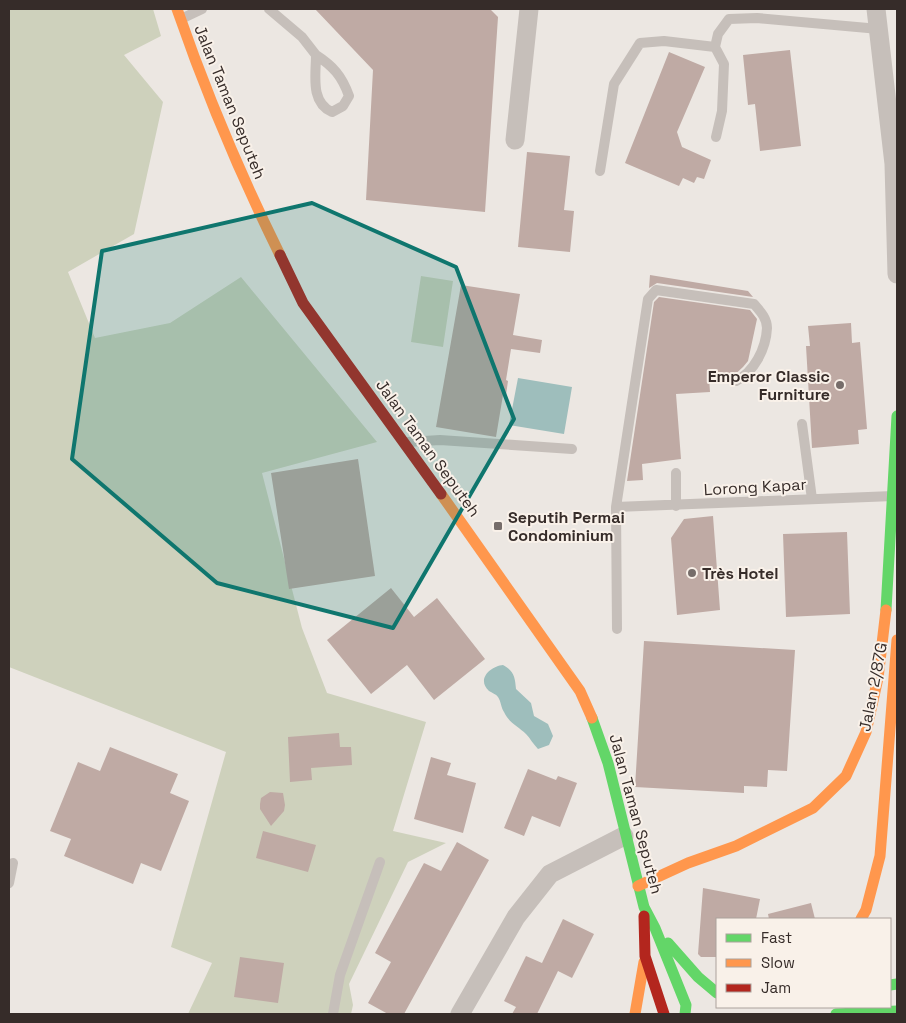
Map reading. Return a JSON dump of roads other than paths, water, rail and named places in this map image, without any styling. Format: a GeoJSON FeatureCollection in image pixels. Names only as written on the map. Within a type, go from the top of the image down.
{"type":"FeatureCollection","features":[{"type":"Feature","properties":{"kind":"street"},"geometry":{"type":"LineString","coordinates":[[515,140],[529,9]]}},
{"type":"Feature","properties":{"kind":"street"},"geometry":{"type":"LineString","coordinates":[[876,9],[894,164],[897,274]]}},
{"type":"Feature","properties":{"kind":"street","name":"Jalan Taman Seputeh"},"geometry":{"type":"LineString","coordinates":[[178,14],[195,62],[257,209],[303,303],[480,548],[580,691],[596,726],[608,764],[624,836],[644,907],[655,928],[685,1010]]}},
{"type":"Feature","properties":{"kind":"street","name":"Jalan 2/87G"},"geometry":{"type":"LineString","coordinates":[[638,886],[736,846],[813,808],[846,776],[866,732],[878,678],[887,604],[897,416]]}},
{"type":"Feature","properties":{"kind":"street"},"geometry":{"type":"LineString","coordinates":[[862,918],[880,856],[897,640]]}},
{"type":"Feature","properties":{"kind":"street"},"geometry":{"type":"LineString","coordinates":[[460,1014],[516,917],[550,874],[624,836]]}},
{"type":"Feature","properties":{"kind":"street","name":"Jalan Taman Seputeh"},"geometry":{"type":"LineString","coordinates":[[644,907],[645,956],[664,1014]]}},
{"type":"Feature","properties":{"kind":"street"},"geometry":{"type":"LineString","coordinates":[[655,928],[698,977],[711,998],[671,1014]]}},
{"type":"Feature","properties":{"kind":"street"},"geometry":{"type":"LineString","coordinates":[[635,1014],[645,956]]}},
{"type":"Feature","properties":{"kind":"street"},"geometry":{"type":"LineString","coordinates":[[836,1014],[897,1011]]}},
{"type":"Feature","properties":{"kind":"lane"},"geometry":{"type":"LineString","coordinates":[[178,14],[202,9]]}},
{"type":"Feature","properties":{"kind":"lane"},"geometry":{"type":"LineString","coordinates":[[269,9],[302,37],[316,55],[331,65],[343,79],[349,96],[343,106],[332,112],[323,108],[317,98],[316,55]]}},
{"type":"Feature","properties":{"kind":"lane"},"geometry":{"type":"LineString","coordinates":[[716,138],[722,111],[724,64],[715,47],[718,34],[729,19],[758,18],[879,29]]}},
{"type":"Feature","properties":{"kind":"lane"},"geometry":{"type":"LineString","coordinates":[[600,171],[614,84],[640,43],[664,41],[715,47]]}},
{"type":"Feature","properties":{"kind":"lane"},"geometry":{"type":"LineString","coordinates":[[617,628],[616,507],[648,299],[651,294],[656,290],[754,304],[764,315],[767,327],[755,366],[747,375],[736,381]]}},
{"type":"Feature","properties":{"kind":"lane"},"geometry":{"type":"LineString","coordinates":[[802,424],[812,499]]}},
{"type":"Feature","properties":{"kind":"lane"},"geometry":{"type":"LineString","coordinates":[[402,442],[440,440],[572,449]]}},
{"type":"Feature","properties":{"kind":"lane"},"geometry":{"type":"LineString","coordinates":[[676,473],[676,506]]}},
{"type":"Feature","properties":{"kind":"lane","name":"Lorong Kapar"},"geometry":{"type":"LineString","coordinates":[[616,507],[894,496]]}},
{"type":"Feature","properties":{"kind":"lane"},"geometry":{"type":"LineString","coordinates":[[334,1014],[340,975],[380,862]]}},
{"type":"Feature","properties":{"kind":"lane"},"geometry":{"type":"LineString","coordinates":[[9,883],[14,863]]}},
{"type":"Feature","properties":{"kind":"water"},"geometry":{"type":"Polygon","coordinates":[[[518,378],[572,387],[564,434],[509,425],[518,378]]]}},
{"type":"Feature","properties":{"kind":"water"},"geometry":{"type":"Polygon","coordinates":[[[503,665],[513,675],[516,689],[531,703],[534,716],[548,724],[553,736],[549,745],[538,749],[526,734],[508,719],[498,697],[485,686],[484,682],[487,674],[494,668],[503,665]]]}},
{"type":"Feature","properties":{"kind":"place","name":"Emperor Classic Furniture"},"geometry":{"type":"Point","coordinates":[840,385]}},
{"type":"Feature","properties":{"kind":"place","name":"Seputih Permai Condominium"},"geometry":{"type":"Point","coordinates":[498,526]}},
{"type":"Feature","properties":{"kind":"place","name":"Très Hotel"},"geometry":{"type":"Point","coordinates":[692,573]}}]}
